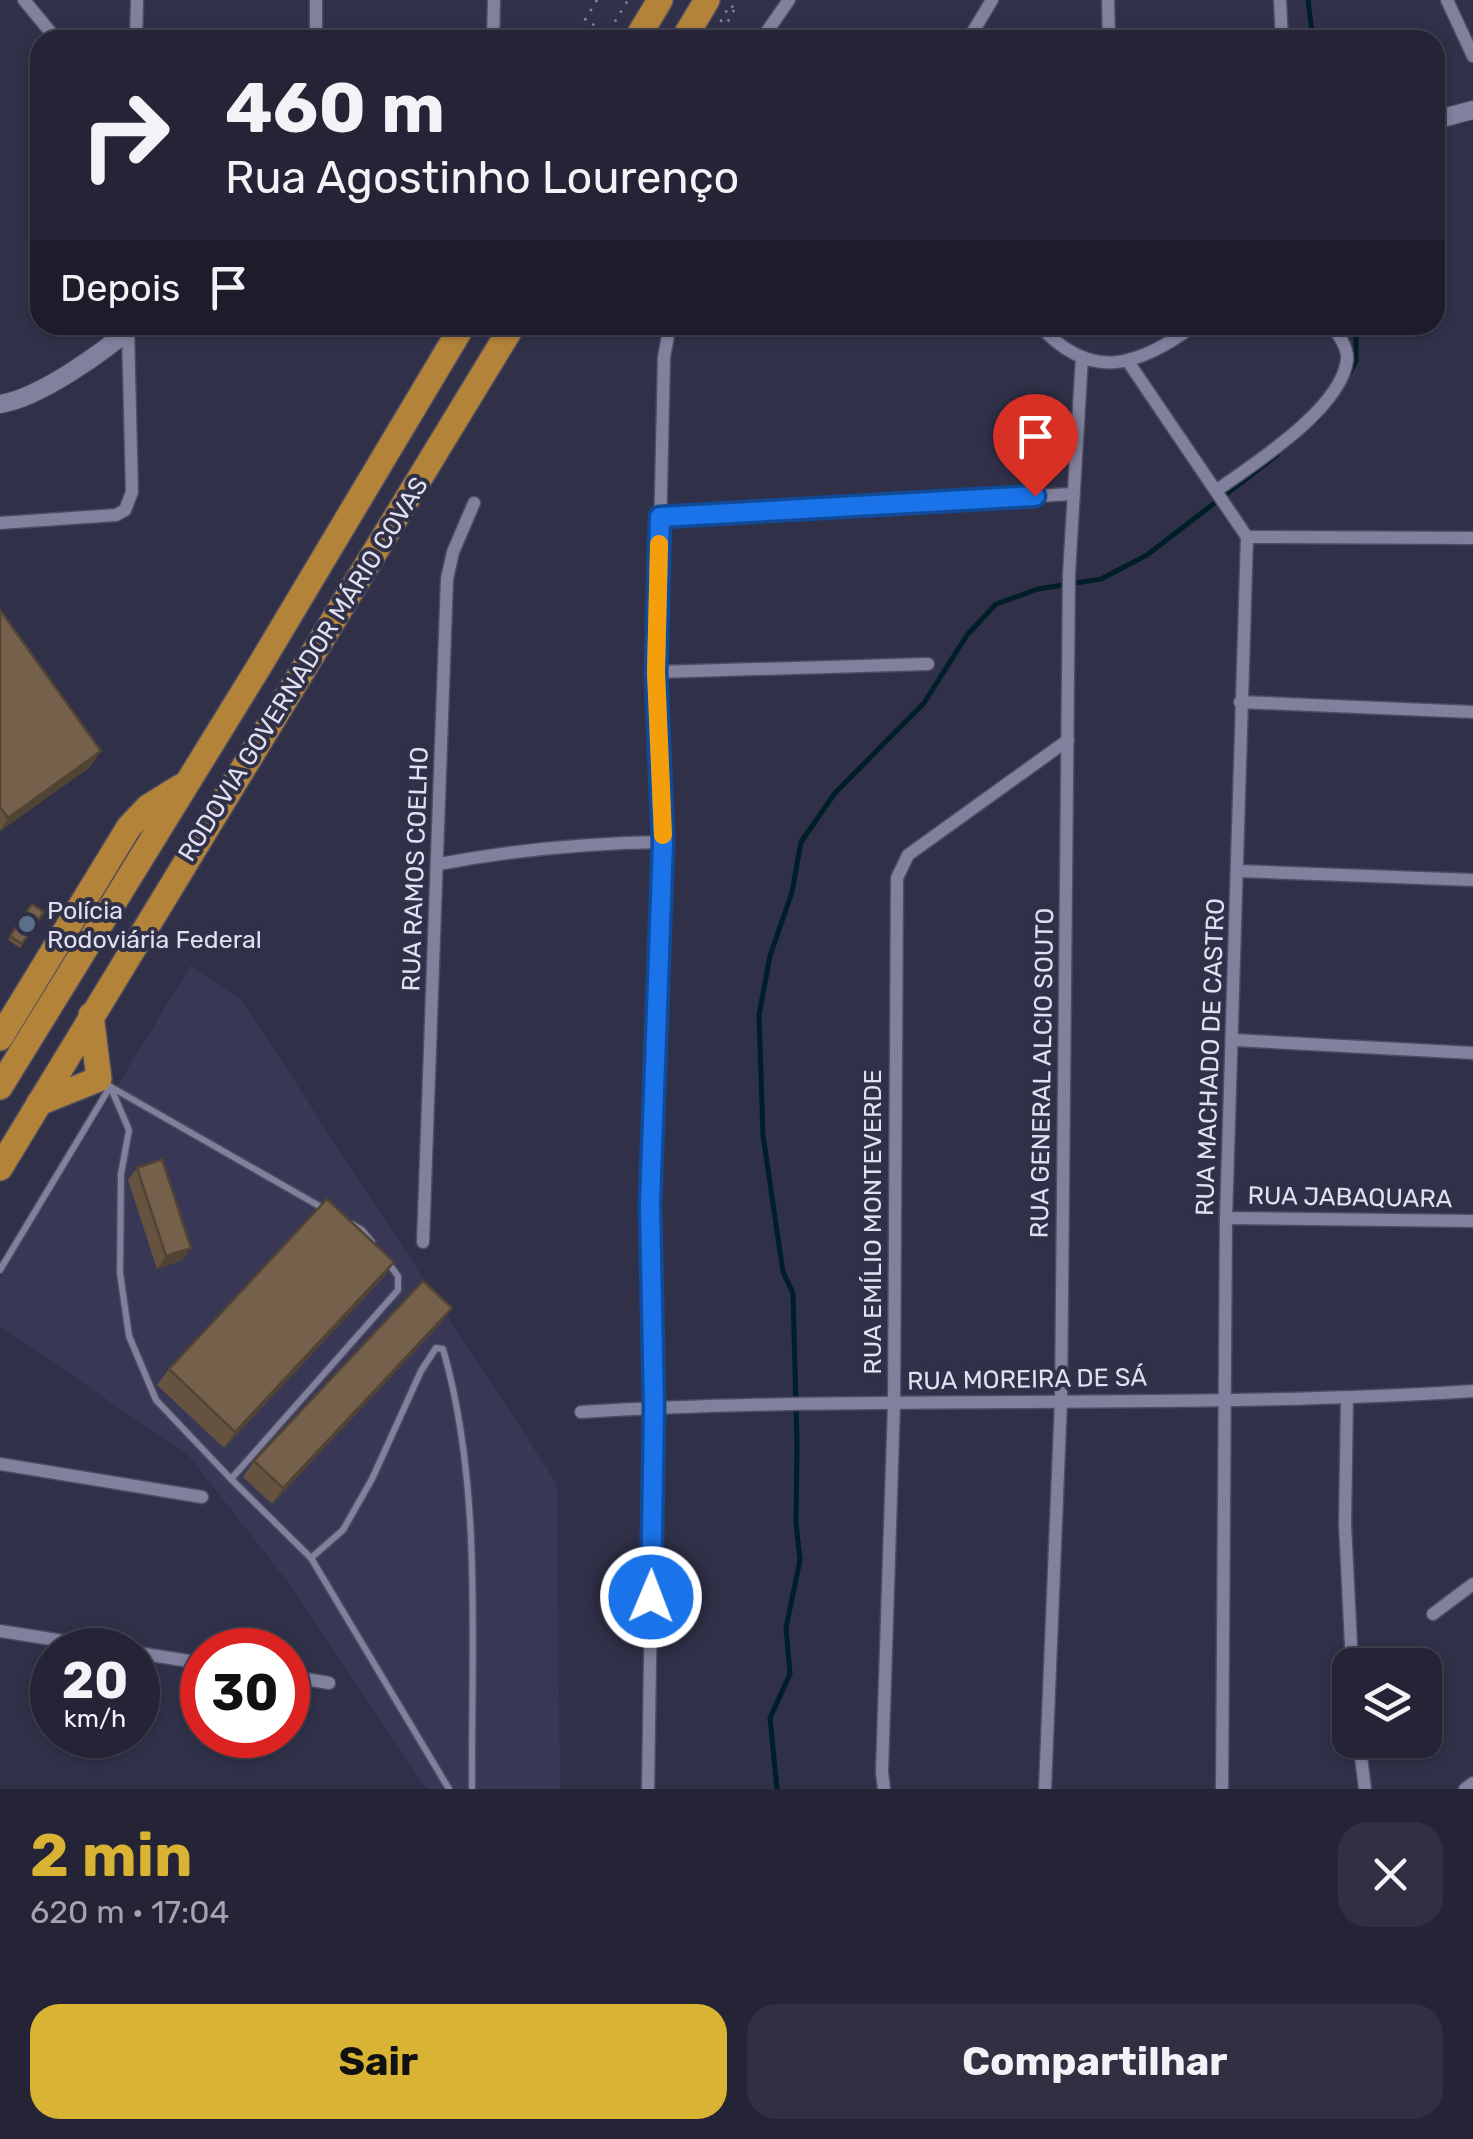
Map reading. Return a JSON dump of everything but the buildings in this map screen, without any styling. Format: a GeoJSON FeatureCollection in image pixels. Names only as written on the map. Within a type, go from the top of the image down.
{"type":"FeatureCollection","features":[{"type":"Feature","properties":{"kind":"highway"},"geometry":{"type":"LineString","coordinates":[[642,30],[660,0]]}},
{"type":"Feature","properties":{"kind":"highway"},"geometry":{"type":"LineString","coordinates":[[689,30],[708,0]]}},
{"type":"Feature","properties":{"kind":"highway","name":"RODOVIA GOVERNADOR MÁRIO COVAS"},"geometry":{"type":"LineString","coordinates":[[0,1087],[260,665],[457,335]]}},
{"type":"Feature","properties":{"kind":"highway","name":"RODOVIA GOVERNADOR MÁRIO COVAS"},"geometry":{"type":"LineString","coordinates":[[0,1168],[507,335]]}},
{"type":"Feature","properties":{"kind":"highway"},"geometry":{"type":"LineString","coordinates":[[0,1038],[129,828],[148,807],[184,785]]}},
{"type":"Feature","properties":{"kind":"highway"},"geometry":{"type":"LineString","coordinates":[[38,1102],[105,1083],[91,1015]]}},
{"type":"Feature","properties":{"kind":"street"},"geometry":{"type":"LineString","coordinates":[[24,0],[50,30]]}},
{"type":"Feature","properties":{"kind":"street"},"geometry":{"type":"LineString","coordinates":[[136,30],[137,0]]}},
{"type":"Feature","properties":{"kind":"street"},"geometry":{"type":"LineString","coordinates":[[316,0],[316,30]]}},
{"type":"Feature","properties":{"kind":"street"},"geometry":{"type":"LineString","coordinates":[[493,30],[494,0]]}},
{"type":"Feature","properties":{"kind":"street"},"geometry":{"type":"LineString","coordinates":[[768,30],[790,0]]}},
{"type":"Feature","properties":{"kind":"street"},"geometry":{"type":"LineString","coordinates":[[974,30],[992,0]]}},
{"type":"Feature","properties":{"kind":"street"},"geometry":{"type":"LineString","coordinates":[[1108,0],[1109,30]]}},
{"type":"Feature","properties":{"kind":"street"},"geometry":{"type":"LineString","coordinates":[[1280,0],[1282,30]]}},
{"type":"Feature","properties":{"kind":"street"},"geometry":{"type":"LineString","coordinates":[[1447,0],[1473,56]]}},
{"type":"Feature","properties":{"kind":"street"},"geometry":{"type":"LineString","coordinates":[[1445,117],[1473,110]]}},
{"type":"Feature","properties":{"kind":"street"},"geometry":{"type":"LineString","coordinates":[[0,404],[19,400],[52,383],[122,335]]}},
{"type":"Feature","properties":{"kind":"street"},"geometry":{"type":"LineString","coordinates":[[0,522],[116,515],[126,510],[132,492],[132,335]]}},
{"type":"Feature","properties":{"kind":"street"},"geometry":{"type":"LineString","coordinates":[[648,1789],[654,1408],[650,1204],[663,842],[656,672],[664,357],[668,335]]}},
{"type":"Feature","properties":{"kind":"street"},"geometry":{"type":"LineString","coordinates":[[1048,335],[1082,357],[1129,362],[1165,347],[1181,335]]}},
{"type":"Feature","properties":{"kind":"street"},"geometry":{"type":"LineString","coordinates":[[1221,497],[1314,416],[1334,392],[1347,358],[1339,335]]}},
{"type":"Feature","properties":{"kind":"street","name":"RUA GENERAL ALCIO SOUTO"},"geometry":{"type":"LineString","coordinates":[[1045,1789],[1061,1400],[1069,574],[1082,357]]}},
{"type":"Feature","properties":{"kind":"street"},"geometry":{"type":"LineString","coordinates":[[1129,362],[1247,537],[1473,538]]}},
{"type":"Feature","properties":{"kind":"street"},"geometry":{"type":"LineString","coordinates":[[660,517],[1072,494]]}},
{"type":"Feature","properties":{"kind":"street","name":"RUA RAMOS COELHO"},"geometry":{"type":"LineString","coordinates":[[424,1242],[447,579],[453,552],[474,502]]}},
{"type":"Feature","properties":{"kind":"street","name":"RUA MACHADO DE CASTRO"},"geometry":{"type":"LineString","coordinates":[[1222,1789],[1226,1218],[1247,537]]}},
{"type":"Feature","properties":{"kind":"street"},"geometry":{"type":"LineString","coordinates":[[656,672],[928,664]]}},
{"type":"Feature","properties":{"kind":"street"},"geometry":{"type":"LineString","coordinates":[[1240,702],[1473,712]]}},
{"type":"Feature","properties":{"kind":"street","name":"RUA EMÍLIO MONTEVERDE"},"geometry":{"type":"LineString","coordinates":[[884,1789],[894,1404],[897,878],[908,855],[1068,740]]}},
{"type":"Feature","properties":{"kind":"street"},"geometry":{"type":"LineString","coordinates":[[439,864],[581,843],[663,842]]}},
{"type":"Feature","properties":{"kind":"street"},"geometry":{"type":"LineString","coordinates":[[1239,871],[1473,880]]}},
{"type":"Feature","properties":{"kind":"street"},"geometry":{"type":"LineString","coordinates":[[1234,1040],[1473,1053]]}},
{"type":"Feature","properties":{"kind":"street","name":"RUA JABAQUARA"},"geometry":{"type":"LineString","coordinates":[[1226,1218],[1473,1221]]}},
{"type":"Feature","properties":{"kind":"street","name":"RUA MOREIRA DE SÁ"},"geometry":{"type":"LineString","coordinates":[[581,1412],[1061,1400],[1347,1399],[1473,1392]]}},
{"type":"Feature","properties":{"kind":"street"},"geometry":{"type":"LineString","coordinates":[[1347,1399],[1345,1524],[1351,1648]]}},
{"type":"Feature","properties":{"kind":"street"},"geometry":{"type":"LineString","coordinates":[[0,1464],[202,1498]]}},
{"type":"Feature","properties":{"kind":"street"},"geometry":{"type":"LineString","coordinates":[[1433,1614],[1473,1584]]}},
{"type":"Feature","properties":{"kind":"street"},"geometry":{"type":"LineString","coordinates":[[0,1631],[30,1636]]}},
{"type":"Feature","properties":{"kind":"street"},"geometry":{"type":"LineString","coordinates":[[310,1680],[329,1683]]}},
{"type":"Feature","properties":{"kind":"street"},"geometry":{"type":"LineString","coordinates":[[1362,1758],[1366,1789]]}},
{"type":"Feature","properties":{"kind":"street"},"geometry":{"type":"LineString","coordinates":[[1465,1789],[1473,1783]]}},
{"type":"Feature","properties":{"kind":"lane"},"geometry":{"type":"LineString","coordinates":[[105,1083],[331,1213]]}},
{"type":"Feature","properties":{"kind":"lane"},"geometry":{"type":"LineString","coordinates":[[0,1270],[105,1083]]}},
{"type":"Feature","properties":{"kind":"lane"},"geometry":{"type":"LineString","coordinates":[[105,1083],[128,1130],[121,1174],[120,1273],[129,1336],[156,1400],[311,1558],[449,1789]]}},
{"type":"Feature","properties":{"kind":"lane"},"geometry":{"type":"LineString","coordinates":[[231,1479],[398,1290],[398,1276],[362,1230],[346,1222]]}},
{"type":"Feature","properties":{"kind":"lane"},"geometry":{"type":"LineString","coordinates":[[311,1558],[342,1530],[372,1479],[421,1371],[436,1348],[444,1349],[455,1390],[470,1504],[472,1789]]}},
{"type":"Feature","properties":{"kind":"path"},"geometry":{"type":"LineString","coordinates":[[597,0],[585,20],[603,30]]}},
{"type":"Feature","properties":{"kind":"path"},"geometry":{"type":"LineString","coordinates":[[610,30],[628,0]]}},
{"type":"Feature","properties":{"kind":"path"},"geometry":{"type":"LineString","coordinates":[[716,30],[730,5],[735,8],[723,30]]}},
{"type":"Feature","properties":{"kind":"shaded area"},"geometry":{"type":"Polygon","coordinates":[[[191,965],[241,999],[557,1484],[560,1789],[427,1789],[290,1585],[189,1456],[0,1326],[0,1278],[191,965]]]}},
{"type":"Feature","properties":{"kind":"waterway"},"geometry":{"type":"LineString","coordinates":[[1308,0],[1312,30]]}},
{"type":"Feature","properties":{"kind":"waterway"},"geometry":{"type":"LineString","coordinates":[[1347,377],[1356,361],[1356,335]]}},
{"type":"Feature","properties":{"kind":"waterway"},"geometry":{"type":"LineString","coordinates":[[1316,421],[1334,399]]}},
{"type":"Feature","properties":{"kind":"waterway"},"geometry":{"type":"LineString","coordinates":[[777,1789],[770,1718],[790,1674],[786,1628],[800,1560],[796,1523],[793,1293],[783,1272],[763,1135],[759,1015],[770,956],[792,892],[801,842],[835,793],[924,703],[967,635],[996,604],[1038,589],[1101,579],[1147,555],[1277,455]]}},
{"type":"Feature","properties":{"kind":"slow traffic"},"geometry":{"type":"LineString","coordinates":[[659,544],[656,672],[663,835]]}},
{"type":"Feature","properties":{"kind":"place","name":"Polícia Rodoviária Federal"},"geometry":{"type":"Point","coordinates":[27,924]}},
{"type":"Feature","properties":{"kind":"route"},"geometry":{"type":"LineString","coordinates":[[651,1597],[654,1408],[650,1204],[663,842],[656,672],[660,517],[1035,496]]}}]}
